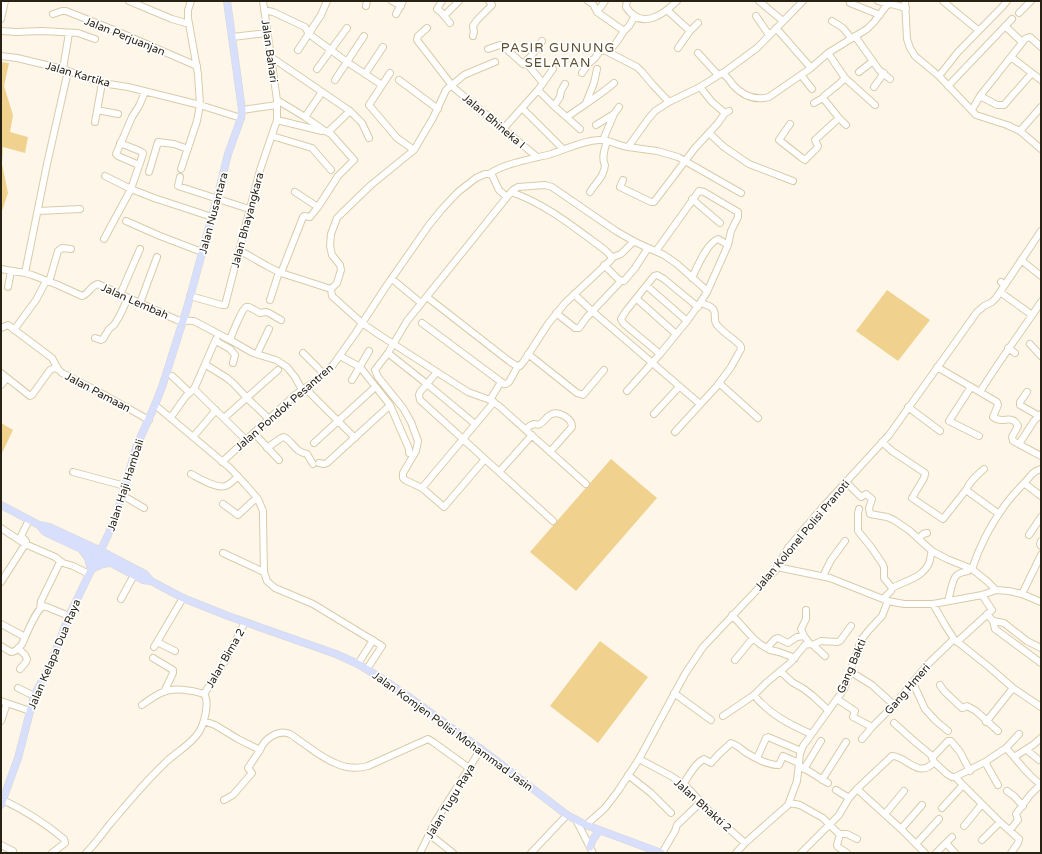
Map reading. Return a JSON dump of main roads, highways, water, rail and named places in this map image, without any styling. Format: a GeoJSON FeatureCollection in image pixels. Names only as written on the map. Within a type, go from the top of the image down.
{"type":"FeatureCollection","features":[{"type":"Feature","properties":{"kind":"main road","name":"Jalan Nusantara"},"geometry":{"type":"LineString","coordinates":[[149,420],[167,372],[190,296],[228,154],[241,118],[242,110],[227,1]]}},
{"type":"Feature","properties":{"kind":"main road","name":"Jalan Haji Hambali"},"geometry":{"type":"LineString","coordinates":[[99,554],[114,521],[135,450],[149,420]]}},
{"type":"Feature","properties":{"kind":"main road","name":"Jalan Komjen Polisi Mohammad Jasin"},"geometry":{"type":"LineString","coordinates":[[1,505],[39,525],[46,532],[81,549],[99,554],[111,563],[143,580],[151,581],[183,598],[336,654],[358,664],[395,687],[481,749],[567,815],[599,831],[661,853]]}},
{"type":"Feature","properties":{"kind":"main road","name":"Jalan Komjen Polisi Mohammad Jasin"},"geometry":{"type":"LineString","coordinates":[[39,525],[49,527],[99,554],[146,574],[151,581]]}},
{"type":"Feature","properties":{"kind":"main road"},"geometry":{"type":"LineString","coordinates":[[81,549],[88,558],[90,572]]}},
{"type":"Feature","properties":{"kind":"main road","name":"Jalan Kelapa Dua Raya"},"geometry":{"type":"LineString","coordinates":[[2,802],[18,758],[34,696],[51,663],[69,616],[99,554]]}},
{"type":"Feature","properties":{"kind":"main road"},"geometry":{"type":"LineString","coordinates":[[90,572],[97,566],[104,563],[111,563]]}},
{"type":"Feature","properties":{"kind":"main road"},"geometry":{"type":"LineString","coordinates":[[592,850],[593,839],[599,831]]}},
{"type":"Feature","properties":{"kind":"district","name":"PASIR GUNUNG SELATAN"},"geometry":{"type":"Point","coordinates":[558,54]}}]}
